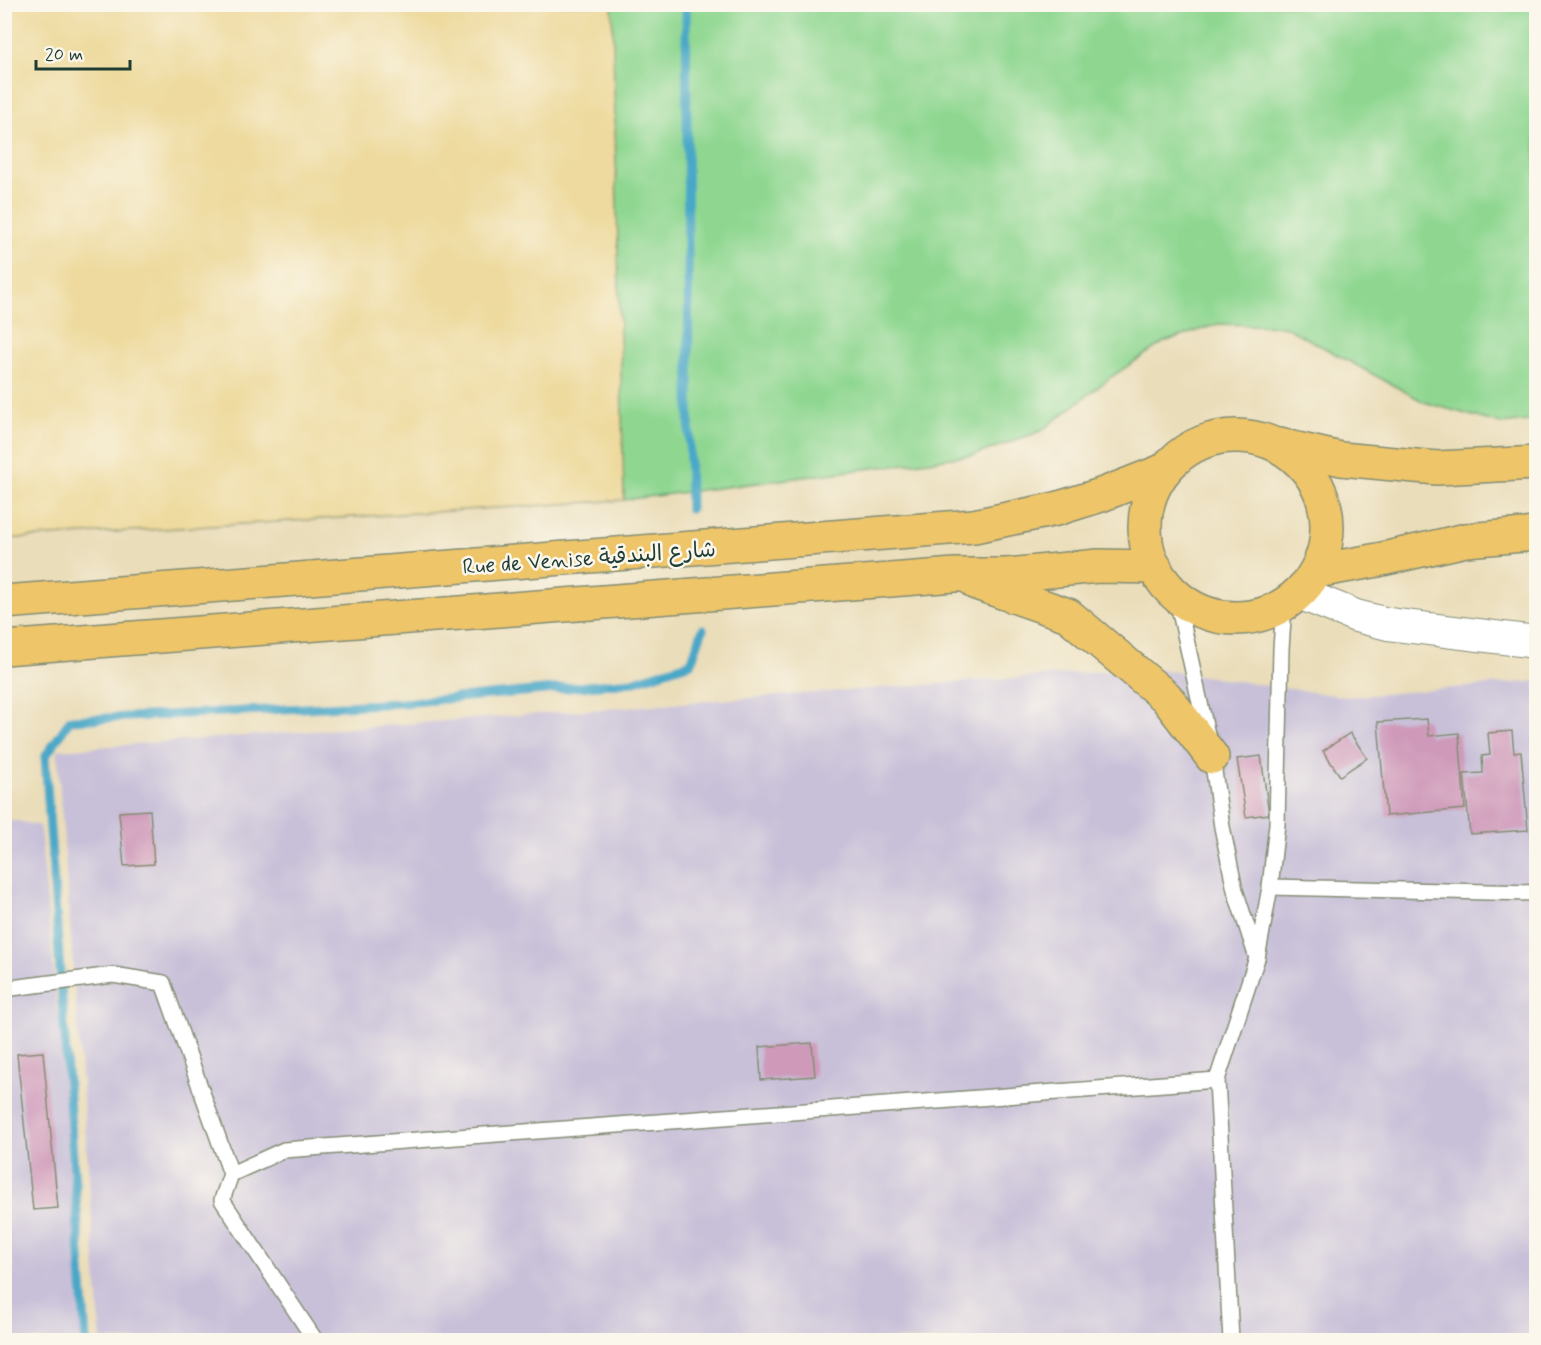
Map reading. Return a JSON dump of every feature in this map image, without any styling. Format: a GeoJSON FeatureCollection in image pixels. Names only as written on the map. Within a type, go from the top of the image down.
{"type":"FeatureCollection","features":[{"type":"Feature","properties":{"kind":"main road"},"geometry":{"type":"LineString","coordinates":[[1536,462],[1437,468],[1395,465],[1341,459],[1250,437],[1226,436],[1203,442],[1182,453],[1165,470],[1152,492],[1146,517],[1147,543],[1155,567],[1176,594],[1200,610],[1229,618],[1258,616],[1300,590],[1390,558],[1466,540],[1536,534]]}},
{"type":"Feature","properties":{"kind":"main road"},"geometry":{"type":"LineString","coordinates":[[1273,443],[1298,460],[1316,483],[1326,512],[1326,542],[1300,590]]}},
{"type":"Feature","properties":{"kind":"main road","name":"Rue de Venise شارع البندقية"},"geometry":{"type":"LineString","coordinates":[[4,603],[974,526],[1056,509],[1101,495],[1165,470]]}},
{"type":"Feature","properties":{"kind":"main road","name":"Rue de Venise شارع البندقية"},"geometry":{"type":"LineString","coordinates":[[4,648],[955,575],[1008,575],[1098,566],[1155,567]]}},
{"type":"Feature","properties":{"kind":"main road"},"geometry":{"type":"LineString","coordinates":[[955,575],[1068,615],[1166,697],[1212,757]]}},
{"type":"Feature","properties":{"kind":"street"},"geometry":{"type":"LineString","coordinates":[[1300,590],[1356,616],[1388,624],[1536,642]]}},
{"type":"Feature","properties":{"kind":"lane"},"geometry":{"type":"LineString","coordinates":[[1231,1341],[1217,1080],[1257,958],[1270,887],[1277,824],[1281,649],[1300,590]]}},
{"type":"Feature","properties":{"kind":"lane"},"geometry":{"type":"LineString","coordinates":[[1176,594],[1212,757],[1222,827],[1235,890],[1257,958]]}},
{"type":"Feature","properties":{"kind":"lane"},"geometry":{"type":"LineString","coordinates":[[1270,887],[1536,893]]}},
{"type":"Feature","properties":{"kind":"lane"},"geometry":{"type":"LineString","coordinates":[[4,989],[113,975],[163,982],[231,1174],[222,1200],[315,1341]]}},
{"type":"Feature","properties":{"kind":"lane"},"geometry":{"type":"LineString","coordinates":[[231,1174],[284,1150],[1217,1080]]}},
{"type":"Feature","properties":{"kind":"shaded area"},"geometry":{"type":"Polygon","coordinates":[[[1148,668],[1347,697],[1536,681],[1536,1340],[101,1340],[57,750],[1148,668]]]}},
{"type":"Feature","properties":{"kind":"shaded area"},"geometry":{"type":"Polygon","coordinates":[[[18,821],[40,826],[88,1340],[5,1340],[4,822],[18,821]]]}},
{"type":"Feature","properties":{"kind":"green space"},"geometry":{"type":"Polygon","coordinates":[[[612,5],[1536,5],[1536,420],[1501,424],[1424,402],[1284,326],[1218,324],[1164,342],[1111,377],[1041,431],[975,455],[624,500],[612,5]]]}},
{"type":"Feature","properties":{"kind":"sand"},"geometry":{"type":"Polygon","coordinates":[[[5,4],[612,5],[624,500],[5,539],[5,4]]]}},
{"type":"Feature","properties":{"kind":"building"},"geometry":{"type":"Polygon","coordinates":[[[1427,719],[1429,736],[1459,733],[1465,809],[1386,816],[1378,722],[1427,719]]]}},
{"type":"Feature","properties":{"kind":"building"},"geometry":{"type":"Polygon","coordinates":[[[1512,731],[1514,753],[1521,752],[1528,830],[1470,834],[1464,774],[1483,773],[1482,756],[1490,755],[1488,733],[1512,731]]]}},
{"type":"Feature","properties":{"kind":"building"},"geometry":{"type":"Polygon","coordinates":[[[1350,733],[1367,758],[1340,776],[1323,751],[1350,733]]]}},
{"type":"Feature","properties":{"kind":"building"},"geometry":{"type":"Polygon","coordinates":[[[1261,756],[1269,814],[1246,817],[1237,759],[1261,756]]]}},
{"type":"Feature","properties":{"kind":"building"},"geometry":{"type":"Polygon","coordinates":[[[150,810],[154,864],[124,866],[119,812],[150,810]]]}},
{"type":"Feature","properties":{"kind":"building"},"geometry":{"type":"Polygon","coordinates":[[[812,1043],[815,1076],[761,1080],[759,1047],[812,1043]]]}},
{"type":"Feature","properties":{"kind":"building"},"geometry":{"type":"Polygon","coordinates":[[[43,1052],[58,1208],[33,1210],[17,1054],[43,1052]]]}},
{"type":"Feature","properties":{"kind":"waterway"},"geometry":{"type":"LineString","coordinates":[[686,4],[690,509]]}},
{"type":"Feature","properties":{"kind":"waterway"},"geometry":{"type":"LineString","coordinates":[[86,1340],[45,757],[70,720],[402,703],[632,682],[691,663],[703,629]]}}]}
